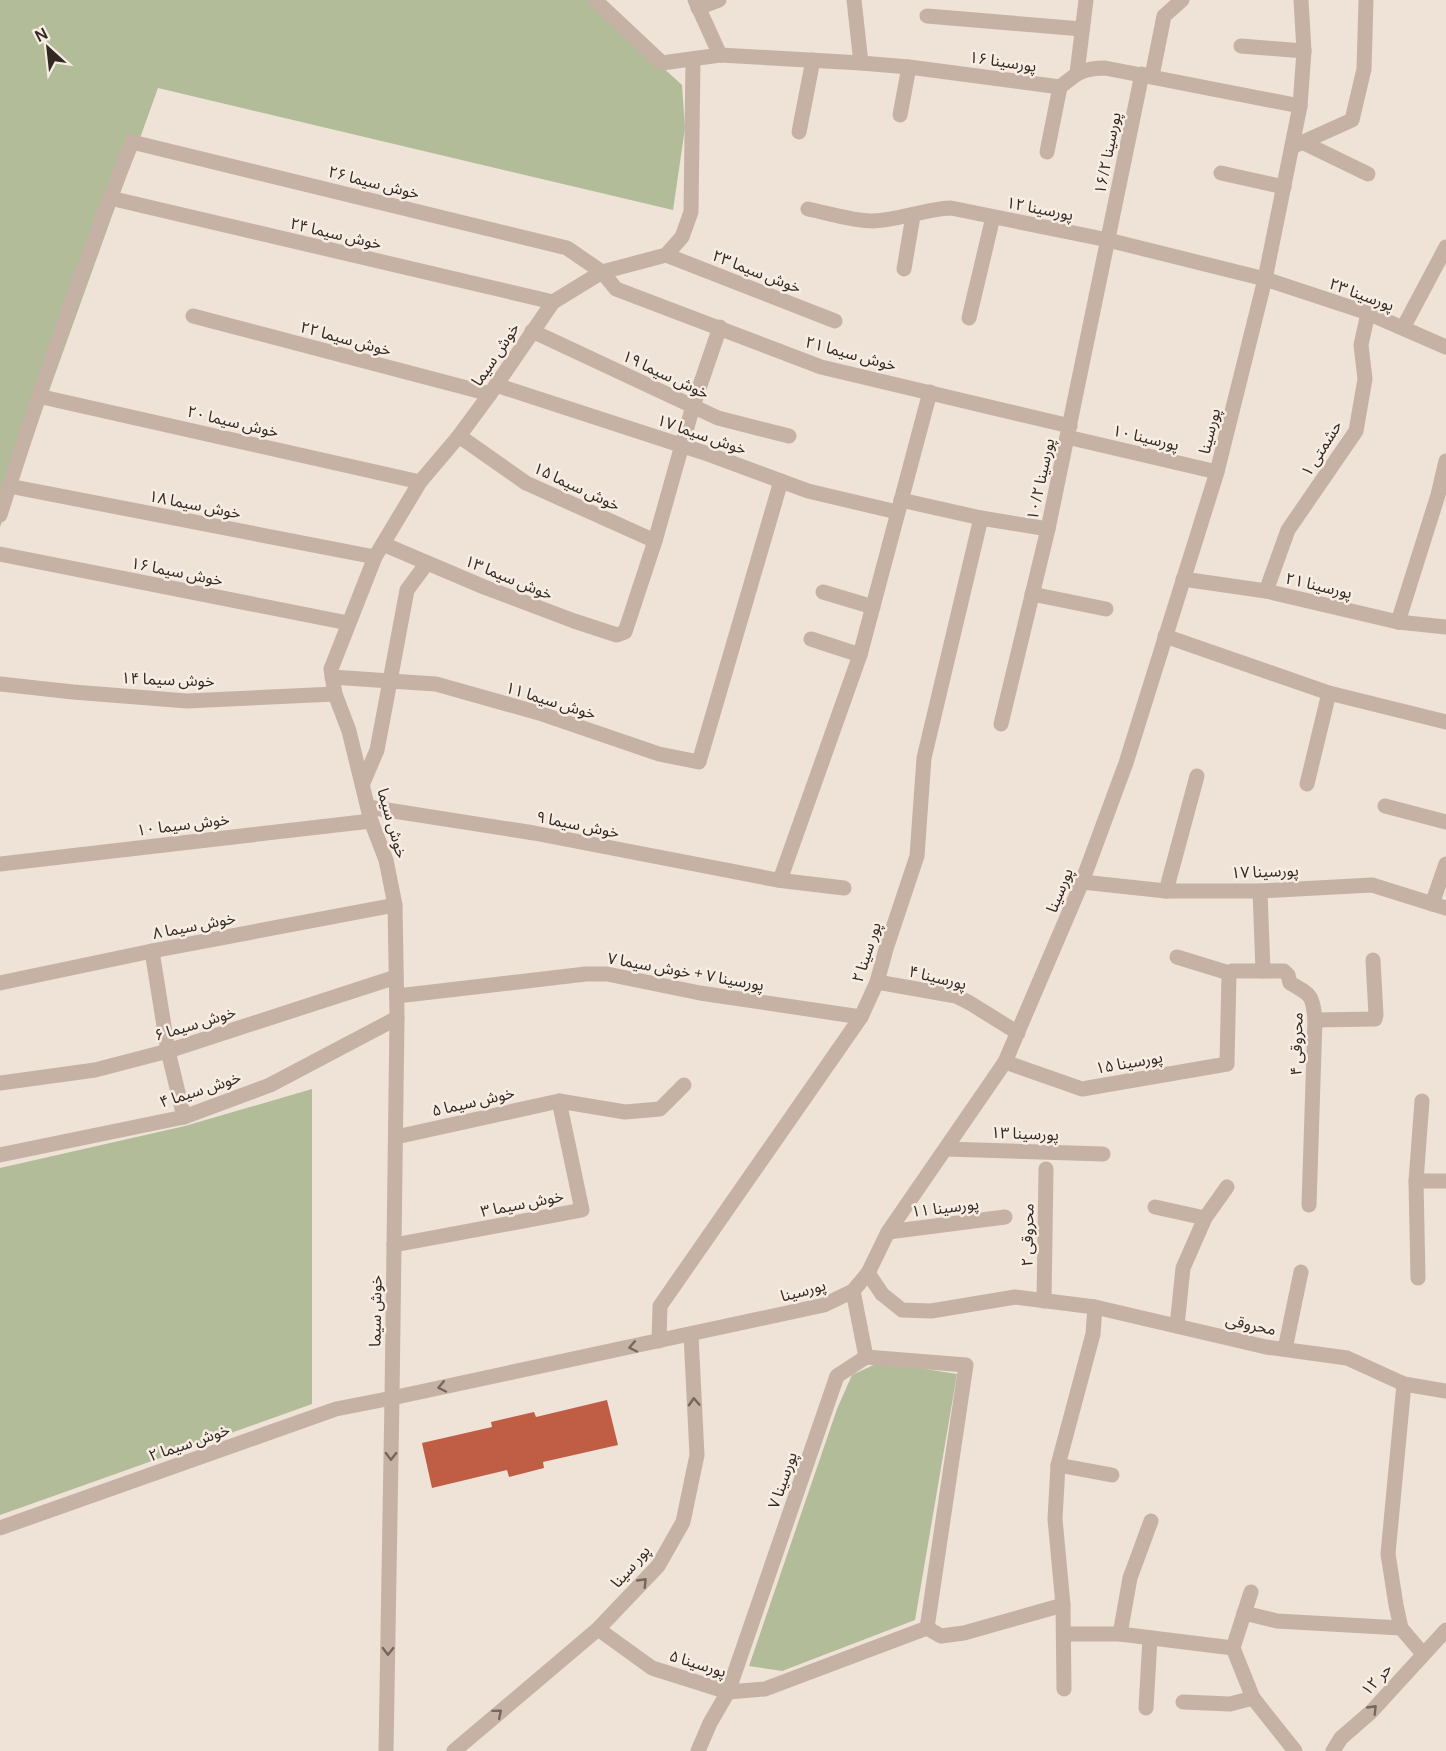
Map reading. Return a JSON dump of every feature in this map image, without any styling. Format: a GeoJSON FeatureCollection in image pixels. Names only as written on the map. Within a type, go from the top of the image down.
{"type":"FeatureCollection","features":[{"type":"Feature","properties":{"kind":"street","name":"پورسینا ۱۶"},"geometry":{"type":"LineString","coordinates":[[595,0],[662,63],[720,55],[813,60],[909,66],[1060,87]]}},
{"type":"Feature","properties":{"kind":"street"},"geometry":{"type":"LineString","coordinates":[[719,0],[696,4],[720,55]]}},
{"type":"Feature","properties":{"kind":"street"},"geometry":{"type":"LineString","coordinates":[[854,0],[861,63]]}},
{"type":"Feature","properties":{"kind":"street"},"geometry":{"type":"LineString","coordinates":[[1077,73],[1086,0]]}},
{"type":"Feature","properties":{"kind":"street","name":"پورسینا ۱۶/۲"},"geometry":{"type":"LineString","coordinates":[[1108,240],[1147,75],[1164,16],[1182,0]]}},
{"type":"Feature","properties":{"kind":"street","name":"پورسینا"},"geometry":{"type":"LineString","coordinates":[[392,1398],[824,1305],[854,1292],[868,1273],[888,1232],[1005,1062],[1082,882],[1126,763],[1217,472],[1284,187],[1297,145],[1304,51],[1301,0]]}},
{"type":"Feature","properties":{"kind":"street"},"geometry":{"type":"LineString","coordinates":[[1297,145],[1352,120],[1364,69],[1366,0]]}},
{"type":"Feature","properties":{"kind":"street"},"geometry":{"type":"LineString","coordinates":[[927,16],[1082,28]]}},
{"type":"Feature","properties":{"kind":"street"},"geometry":{"type":"LineString","coordinates":[[1241,46],[1304,51]]}},
{"type":"Feature","properties":{"kind":"street"},"geometry":{"type":"LineString","coordinates":[[666,255],[682,237],[691,212],[693,59]]}},
{"type":"Feature","properties":{"kind":"street"},"geometry":{"type":"LineString","coordinates":[[799,132],[813,60]]}},
{"type":"Feature","properties":{"kind":"street"},"geometry":{"type":"LineString","coordinates":[[900,115],[909,66]]}},
{"type":"Feature","properties":{"kind":"street"},"geometry":{"type":"LineString","coordinates":[[1047,152],[1060,87],[1077,73],[1089,68],[1105,68],[1147,75],[1300,106]]}},
{"type":"Feature","properties":{"kind":"street","name":"خوش سیما ۲۶"},"geometry":{"type":"LineString","coordinates":[[110,198],[132,142],[567,248],[602,272]]}},
{"type":"Feature","properties":{"kind":"street"},"geometry":{"type":"LineString","coordinates":[[1297,145],[1368,174]]}},
{"type":"Feature","properties":{"kind":"street"},"geometry":{"type":"LineString","coordinates":[[1221,173],[1284,187]]}},
{"type":"Feature","properties":{"kind":"street"},"geometry":{"type":"LineString","coordinates":[[0,515],[38,396],[110,198]]}},
{"type":"Feature","properties":{"kind":"street","name":"خوش سیما ۲۴"},"geometry":{"type":"LineString","coordinates":[[110,198],[553,302]]}},
{"type":"Feature","properties":{"kind":"street","name":"پورسینا ۱۲"},"geometry":{"type":"LineString","coordinates":[[808,209],[871,221],[913,216],[932,209],[951,208],[1108,240],[1264,279]]}},
{"type":"Feature","properties":{"kind":"street"},"geometry":{"type":"LineString","coordinates":[[904,269],[913,216]]}},
{"type":"Feature","properties":{"kind":"street"},"geometry":{"type":"LineString","coordinates":[[969,318],[993,217]]}},
{"type":"Feature","properties":{"kind":"street","name":"پورسینا ۱۰/۲"},"geometry":{"type":"LineString","coordinates":[[1001,724],[1048,529],[1108,240]]}},
{"type":"Feature","properties":{"kind":"street"},"geometry":{"type":"LineString","coordinates":[[1403,328],[1446,248]]}},
{"type":"Feature","properties":{"kind":"street","name":"خوش سیما"},"geometry":{"type":"LineString","coordinates":[[386,1751],[398,1018],[395,905],[386,860],[369,814],[349,731],[335,694],[331,669],[375,557],[383,543],[420,482],[459,436],[493,390],[553,302],[602,272],[666,255]]}},
{"type":"Feature","properties":{"kind":"street","name":"خوش سیما ۲۳"},"geometry":{"type":"LineString","coordinates":[[666,255],[835,321]]}},
{"type":"Feature","properties":{"kind":"street","name":"خوش سیما ۲۱"},"geometry":{"type":"LineString","coordinates":[[602,272],[616,289],[821,367],[930,392],[1068,431]]}},
{"type":"Feature","properties":{"kind":"street","name":"پورسینا ۲۳"},"geometry":{"type":"LineString","coordinates":[[1264,279],[1368,313],[1446,347]]}},
{"type":"Feature","properties":{"kind":"street","name":"حشمتی ۱"},"geometry":{"type":"LineString","coordinates":[[1266,591],[1288,530],[1356,431],[1365,379],[1361,345],[1368,313]]}},
{"type":"Feature","properties":{"kind":"street","name":"خوش سیما ۲۲"},"geometry":{"type":"LineString","coordinates":[[193,316],[493,390]]}},
{"type":"Feature","properties":{"kind":"street"},"geometry":{"type":"LineString","coordinates":[[655,541],[693,406],[720,327]]}},
{"type":"Feature","properties":{"kind":"street","name":"خوش سیما ۱۹"},"geometry":{"type":"LineString","coordinates":[[532,331],[718,418],[789,436]]}},
{"type":"Feature","properties":{"kind":"street","name":"خوش سیما ۱۷"},"geometry":{"type":"LineString","coordinates":[[493,390],[683,446],[808,491],[1048,529]]}},
{"type":"Feature","properties":{"kind":"street"},"geometry":{"type":"LineString","coordinates":[[780,880],[860,655],[930,392]]}},
{"type":"Feature","properties":{"kind":"street","name":"خوش سیما ۲۰"},"geometry":{"type":"LineString","coordinates":[[38,396],[420,482]]}},
{"type":"Feature","properties":{"kind":"street","name":"پورسینا ۱۰"},"geometry":{"type":"LineString","coordinates":[[1068,431],[1217,472]]}},
{"type":"Feature","properties":{"kind":"street","name":"خوش سیما ۱۵"},"geometry":{"type":"LineString","coordinates":[[459,436],[526,483],[655,541]]}},
{"type":"Feature","properties":{"kind":"street"},"geometry":{"type":"LineString","coordinates":[[1398,622],[1438,495],[1446,461]]}},
{"type":"Feature","properties":{"kind":"street","name":"خوش سیما ۱۱"},"geometry":{"type":"LineString","coordinates":[[333,677],[436,684],[539,713],[659,754],[699,762],[781,481]]}},
{"type":"Feature","properties":{"kind":"street","name":"خوش سیما ۱۸"},"geometry":{"type":"LineString","coordinates":[[9,486],[375,557]]}},
{"type":"Feature","properties":{"kind":"street","name":"پور سینا ۲"},"geometry":{"type":"LineString","coordinates":[[659,1341],[660,1306],[861,1017],[877,982],[917,856],[924,758],[981,518]]}},
{"type":"Feature","properties":{"kind":"street","name":"خوش سیما ۱۳"},"geometry":{"type":"LineString","coordinates":[[383,543],[484,588],[616,635],[625,632],[655,541]]}},
{"type":"Feature","properties":{"kind":"street","name":"خوش سیما ۱۶"},"geometry":{"type":"LineString","coordinates":[[0,554],[348,623]]}},
{"type":"Feature","properties":{"kind":"street"},"geometry":{"type":"LineString","coordinates":[[363,783],[377,750],[407,590],[427,563]]}},
{"type":"Feature","properties":{"kind":"street","name":"پورسینا ۲۱"},"geometry":{"type":"LineString","coordinates":[[1183,579],[1266,591],[1398,622],[1446,627]]}},
{"type":"Feature","properties":{"kind":"street"},"geometry":{"type":"LineString","coordinates":[[823,592],[873,607]]}},
{"type":"Feature","properties":{"kind":"street"},"geometry":{"type":"LineString","coordinates":[[1032,594],[1106,609]]}},
{"type":"Feature","properties":{"kind":"street"},"geometry":{"type":"LineString","coordinates":[[1165,636],[1329,693],[1446,722]]}},
{"type":"Feature","properties":{"kind":"street"},"geometry":{"type":"LineString","coordinates":[[811,639],[860,655]]}},
{"type":"Feature","properties":{"kind":"street","name":"خوش سیما ۱۴"},"geometry":{"type":"LineString","coordinates":[[0,684],[187,701],[335,694]]}},
{"type":"Feature","properties":{"kind":"street"},"geometry":{"type":"LineString","coordinates":[[1307,784],[1329,693]]}},
{"type":"Feature","properties":{"kind":"street"},"geometry":{"type":"LineString","coordinates":[[1166,891],[1197,776]]}},
{"type":"Feature","properties":{"kind":"street"},"geometry":{"type":"LineString","coordinates":[[1384,806],[1446,822]]}},
{"type":"Feature","properties":{"kind":"street","name":"خوش سیما ۹"},"geometry":{"type":"LineString","coordinates":[[369,814],[534,833],[701,867],[844,888]]}},
{"type":"Feature","properties":{"kind":"street","name":"خوش سیما ۱۰"},"geometry":{"type":"LineString","coordinates":[[0,864],[369,814]]}},
{"type":"Feature","properties":{"kind":"street"},"geometry":{"type":"LineString","coordinates":[[1439,906],[1446,864]]}},
{"type":"Feature","properties":{"kind":"street","name":"پورسینا ۱۷"},"geometry":{"type":"LineString","coordinates":[[1082,882],[1166,891],[1260,891],[1372,885],[1439,906]]}},
{"type":"Feature","properties":{"kind":"street"},"geometry":{"type":"LineString","coordinates":[[1260,891],[1263,971]]}},
{"type":"Feature","properties":{"kind":"street","name":"خوش سیما ۸"},"geometry":{"type":"LineString","coordinates":[[0,983],[152,951],[395,905]]}},
{"type":"Feature","properties":{"kind":"street"},"geometry":{"type":"LineString","coordinates":[[152,951],[168,1051],[184,1117]]}},
{"type":"Feature","properties":{"kind":"street"},"geometry":{"type":"LineString","coordinates":[[1177,957],[1229,973]]}},
{"type":"Feature","properties":{"kind":"street"},"geometry":{"type":"LineString","coordinates":[[1316,1020],[1375,1019],[1373,960]]}},
{"type":"Feature","properties":{"kind":"street","name":"محروقی ۴"},"geometry":{"type":"LineString","coordinates":[[1229,973],[1232,971],[1284,971],[1290,983],[1312,998],[1316,1020],[1309,1205]]}},
{"type":"Feature","properties":{"kind":"street","name":"پورسینا ۱۵"},"geometry":{"type":"LineString","coordinates":[[1005,1062],[1082,1089],[1227,1064],[1229,973]]}},
{"type":"Feature","properties":{"kind":"street","name":"پورسینا ۷ + خوش سیما ۷"},"geometry":{"type":"LineString","coordinates":[[397,996],[586,974],[607,974],[700,993],[861,1017]]}},
{"type":"Feature","properties":{"kind":"street","name":"خوش سیما ۶"},"geometry":{"type":"LineString","coordinates":[[0,1083],[95,1070],[168,1051],[396,977]]}},
{"type":"Feature","properties":{"kind":"street","name":"پورسینا ۴"},"geometry":{"type":"LineString","coordinates":[[877,982],[956,996],[1018,1033]]}},
{"type":"Feature","properties":{"kind":"street","name":"خوش سیما ۴"},"geometry":{"type":"LineString","coordinates":[[0,1155],[184,1117],[270,1085],[398,1018]]}},
{"type":"Feature","properties":{"kind":"street"},"geometry":{"type":"LineString","coordinates":[[559,1101],[625,1112],[660,1109],[684,1085]]}},
{"type":"Feature","properties":{"kind":"street","name":"خوش سیما ۵"},"geometry":{"type":"LineString","coordinates":[[396,1137],[559,1101]]}},
{"type":"Feature","properties":{"kind":"street","name":"خوش سیما ۳"},"geometry":{"type":"LineString","coordinates":[[394,1245],[582,1210],[559,1101]]}},
{"type":"Feature","properties":{"kind":"street"},"geometry":{"type":"LineString","coordinates":[[1418,1278],[1416,1181],[1422,1101]]}},
{"type":"Feature","properties":{"kind":"street","name":"پورسینا ۱۳"},"geometry":{"type":"LineString","coordinates":[[946,1149],[1103,1154]]}},
{"type":"Feature","properties":{"kind":"street","name":"محروقی ۲"},"geometry":{"type":"LineString","coordinates":[[1044,1301],[1046,1169]]}},
{"type":"Feature","properties":{"kind":"street"},"geometry":{"type":"LineString","coordinates":[[1416,1181],[1446,1181]]}},
{"type":"Feature","properties":{"kind":"street"},"geometry":{"type":"LineString","coordinates":[[1177,1326],[1183,1268],[1205,1218],[1227,1187]]}},
{"type":"Feature","properties":{"kind":"street"},"geometry":{"type":"LineString","coordinates":[[1155,1207],[1205,1218]]}},
{"type":"Feature","properties":{"kind":"street","name":"پورسینا ۱۱"},"geometry":{"type":"LineString","coordinates":[[888,1232],[1005,1217]]}},
{"type":"Feature","properties":{"kind":"street"},"geometry":{"type":"LineString","coordinates":[[1285,1349],[1301,1272]]}},
{"type":"Feature","properties":{"kind":"street","name":"محروقی"},"geometry":{"type":"LineString","coordinates":[[868,1273],[882,1294],[902,1310],[931,1311],[1015,1297],[1095,1307],[1266,1347],[1347,1358],[1404,1384],[1446,1391]]}},
{"type":"Feature","properties":{"kind":"street"},"geometry":{"type":"LineString","coordinates":[[854,1292],[866,1357],[966,1365],[927,1628]]}},
{"type":"Feature","properties":{"kind":"street"},"geometry":{"type":"LineString","coordinates":[[1064,1689],[1063,1605],[1055,1519],[1058,1465],[1093,1334],[1095,1307]]}},
{"type":"Feature","properties":{"kind":"street","name":"پور سینا"},"geometry":{"type":"LineString","coordinates":[[454,1751],[598,1629],[658,1566],[683,1522],[697,1455],[690,1335]]}},
{"type":"Feature","properties":{"kind":"street","name":"پورسینا ۷"},"geometry":{"type":"LineString","coordinates":[[698,1751],[710,1723],[728,1692],[837,1377],[866,1357]]}},
{"type":"Feature","properties":{"kind":"street"},"geometry":{"type":"LineString","coordinates":[[1404,1384],[1388,1554],[1401,1628],[1423,1654]]}},
{"type":"Feature","properties":{"kind":"street","name":"خوش سیما ۲"},"geometry":{"type":"LineString","coordinates":[[0,1528],[336,1409],[392,1398]]}},
{"type":"Feature","properties":{"kind":"street"},"geometry":{"type":"LineString","coordinates":[[1058,1465],[1112,1475]]}},
{"type":"Feature","properties":{"kind":"street"},"geometry":{"type":"LineString","coordinates":[[1120,1634],[1130,1578],[1151,1521]]}},
{"type":"Feature","properties":{"kind":"street"},"geometry":{"type":"LineString","coordinates":[[1251,1592],[1233,1648],[1253,1698],[1288,1749]]}},
{"type":"Feature","properties":{"kind":"street"},"geometry":{"type":"LineString","coordinates":[[927,1628],[941,1636],[964,1633],[1063,1605]]}},
{"type":"Feature","properties":{"kind":"street"},"geometry":{"type":"LineString","coordinates":[[1244,1612],[1277,1621],[1401,1628]]}},
{"type":"Feature","properties":{"kind":"street"},"geometry":{"type":"LineString","coordinates":[[728,1692],[765,1689],[927,1628]]}},
{"type":"Feature","properties":{"kind":"street","name":"پورسینا ۵"},"geometry":{"type":"LineString","coordinates":[[598,1629],[652,1668],[728,1692]]}},
{"type":"Feature","properties":{"kind":"street","name":"حر ۱۲"},"geometry":{"type":"LineString","coordinates":[[1333,1751],[1341,1738],[1371,1712],[1446,1630]]}},
{"type":"Feature","properties":{"kind":"street"},"geometry":{"type":"LineString","coordinates":[[1064,1635],[1120,1634],[1233,1648]]}},
{"type":"Feature","properties":{"kind":"street"},"geometry":{"type":"LineString","coordinates":[[1146,1708],[1150,1638]]}},
{"type":"Feature","properties":{"kind":"street"},"geometry":{"type":"LineString","coordinates":[[1183,1702],[1230,1704],[1253,1698]]}},
{"type":"Feature","properties":{"kind":"green space"},"geometry":{"type":"Polygon","coordinates":[[[0,0],[589,0],[682,85],[685,128],[673,210],[158,88],[0,527],[0,0]]]}},
{"type":"Feature","properties":{"kind":"green space"},"geometry":{"type":"Polygon","coordinates":[[[312,1089],[312,1404],[0,1515],[0,1168],[185,1126],[312,1089]]]}},
{"type":"Feature","properties":{"kind":"green space"},"geometry":{"type":"Polygon","coordinates":[[[880,1362],[957,1374],[915,1620],[782,1671],[749,1666],[837,1409],[852,1375],[880,1362]]]}},
{"type":"Feature","properties":{"kind":"building"},"geometry":{"type":"Polygon","coordinates":[[[607,1400],[618,1445],[543,1462],[544,1468],[509,1477],[507,1470],[432,1488],[422,1443],[492,1427],[491,1422],[534,1412],[536,1417],[607,1400]]]}}]}
